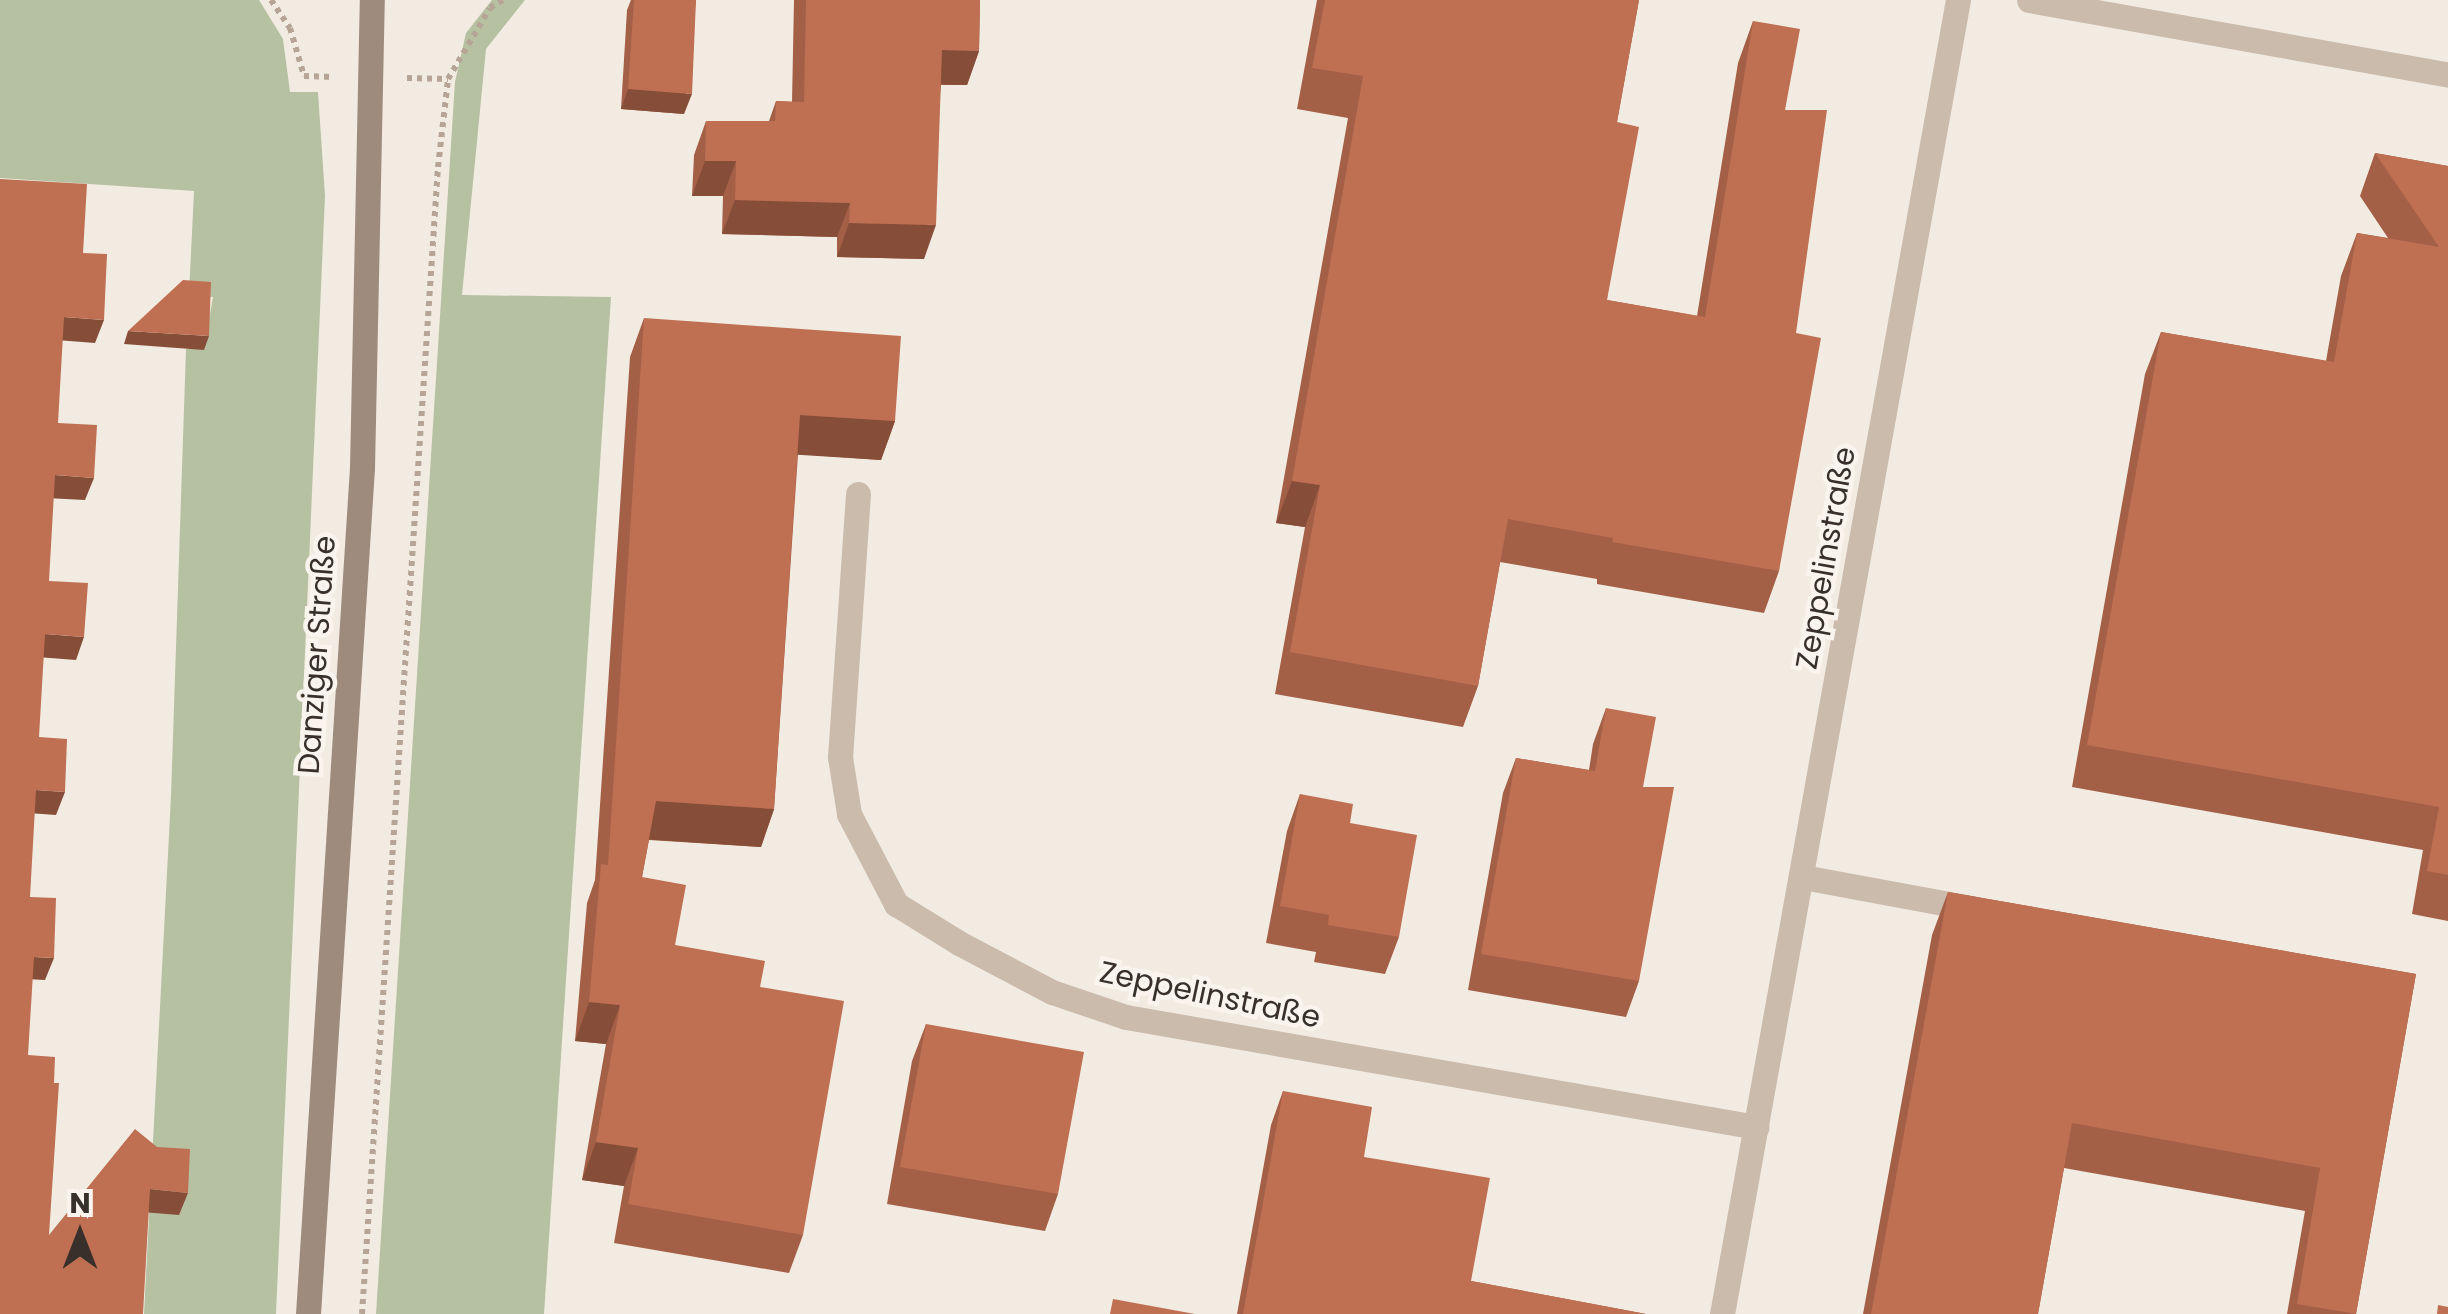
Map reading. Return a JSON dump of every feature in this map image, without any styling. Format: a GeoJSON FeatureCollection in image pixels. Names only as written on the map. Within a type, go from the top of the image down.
{"type":"FeatureCollection","features":[{"type":"Feature","properties":{"kind":"street","name":"Danziger Straße"},"geometry":{"type":"LineString","coordinates":[[308,1314],[362,468],[372,0]]}},
{"type":"Feature","properties":{"kind":"street","name":"Zeppelinstraße"},"geometry":{"type":"LineString","coordinates":[[1722,1314],[1958,0]]}},
{"type":"Feature","properties":{"kind":"street"},"geometry":{"type":"LineString","coordinates":[[2029,0],[2448,75]]}},
{"type":"Feature","properties":{"kind":"street","name":"Zeppelinstraße"},"geometry":{"type":"LineString","coordinates":[[858,494],[840,757],[849,814],[896,904],[959,943],[1052,992],[1126,1017],[1756,1127]]}},
{"type":"Feature","properties":{"kind":"street"},"geometry":{"type":"LineString","coordinates":[[1802,877],[2009,916]]}},
{"type":"Feature","properties":{"kind":"path"},"geometry":{"type":"LineString","coordinates":[[362,1314],[438,167],[448,79]]}},
{"type":"Feature","properties":{"kind":"green space"},"geometry":{"type":"Polygon","coordinates":[[[0,0],[259,0],[283,39],[290,92],[318,92],[325,196],[276,1314],[144,1314],[171,796],[186,349],[204,349],[213,297],[189,294],[194,191],[0,178],[0,0]]]}},
{"type":"Feature","properties":{"kind":"green space"},"geometry":{"type":"Polygon","coordinates":[[[492,0],[525,0],[486,49],[462,295],[611,297],[544,1314],[376,1314],[455,82],[466,33],[492,0]]]}},
{"type":"Feature","properties":{"kind":"building"},"geometry":{"type":"Polygon","coordinates":[[[634,0],[696,0],[692,94],[628,89],[634,0]]]}},
{"type":"Feature","properties":{"kind":"building"},"geometry":{"type":"Polygon","coordinates":[[[806,0],[980,0],[979,51],[942,50],[936,225],[849,223],[850,203],[735,200],[736,161],[705,161],[706,121],[775,121],[776,101],[804,102],[806,0]]]}},
{"type":"Feature","properties":{"kind":"building"},"geometry":{"type":"Polygon","coordinates":[[[1325,0],[1639,0],[1617,122],[1639,127],[1607,300],[1705,317],[1753,21],[1800,29],[1785,110],[1827,110],[1796,333],[1821,338],[1779,571],[1508,519],[1478,686],[1290,652],[1320,485],[1292,481],[1363,76],[1312,68],[1325,0]]]}},
{"type":"Feature","properties":{"kind":"building"},"geometry":{"type":"Polygon","coordinates":[[[2375,153],[2448,166],[2448,875],[2427,871],[2439,807],[2087,745],[2161,332],[2334,362],[2357,233],[2439,247],[2375,153]]]}},
{"type":"Feature","properties":{"kind":"building"},"geometry":{"type":"Polygon","coordinates":[[[0,179],[87,184],[83,253],[107,254],[104,320],[64,317],[58,423],[97,425],[94,478],[55,475],[49,581],[88,583],[84,637],[45,634],[39,737],[67,739],[65,792],[36,790],[30,897],[56,898],[54,958],[34,957],[28,1055],[55,1057],[54,1083],[59,1083],[49,1235],[135,1129],[157,1147],[190,1149],[188,1193],[150,1189],[143,1314],[0,1314],[0,179]]]}},
{"type":"Feature","properties":{"kind":"building"},"geometry":{"type":"Polygon","coordinates":[[[183,280],[211,282],[209,336],[128,331],[183,280]]]}},
{"type":"Feature","properties":{"kind":"building"},"geometry":{"type":"Polygon","coordinates":[[[644,318],[901,336],[895,421],[800,415],[774,809],[656,801],[642,877],[686,885],[675,945],[765,961],[760,987],[844,1001],[803,1235],[628,1204],[638,1148],[596,1142],[620,1005],[589,1002],[601,864],[608,865],[644,318]]]}},
{"type":"Feature","properties":{"kind":"building"},"geometry":{"type":"Polygon","coordinates":[[[1606,708],[1656,717],[1643,787],[1674,787],[1639,981],[1481,954],[1516,758],[1595,771],[1606,708]]]}},
{"type":"Feature","properties":{"kind":"building"},"geometry":{"type":"Polygon","coordinates":[[[1300,794],[1353,804],[1350,823],[1417,835],[1399,937],[1328,925],[1329,915],[1280,906],[1300,794]]]}},
{"type":"Feature","properties":{"kind":"building"},"geometry":{"type":"Polygon","coordinates":[[[1948,892],[2416,974],[2356,1314],[2297,1304],[2320,1168],[2072,1123],[2038,1314],[1871,1314],[1948,892]]]}},
{"type":"Feature","properties":{"kind":"building"},"geometry":{"type":"Polygon","coordinates":[[[926,1024],[1084,1052],[1058,1194],[900,1167],[926,1024]]]}},
{"type":"Feature","properties":{"kind":"building"},"geometry":{"type":"Polygon","coordinates":[[[1283,1091],[1372,1107],[1364,1157],[1490,1178],[1471,1281],[1646,1314],[1243,1314],[1283,1091]]]}},
{"type":"Feature","properties":{"kind":"building"},"geometry":{"type":"Polygon","coordinates":[[[1113,1299],[1195,1314],[1110,1314],[1113,1299]]]}},
{"type":"Feature","properties":{"kind":"building"},"geometry":{"type":"Polygon","coordinates":[[[2438,1305],[2448,1307],[2448,1314],[2437,1314],[2438,1305]]]}}]}
